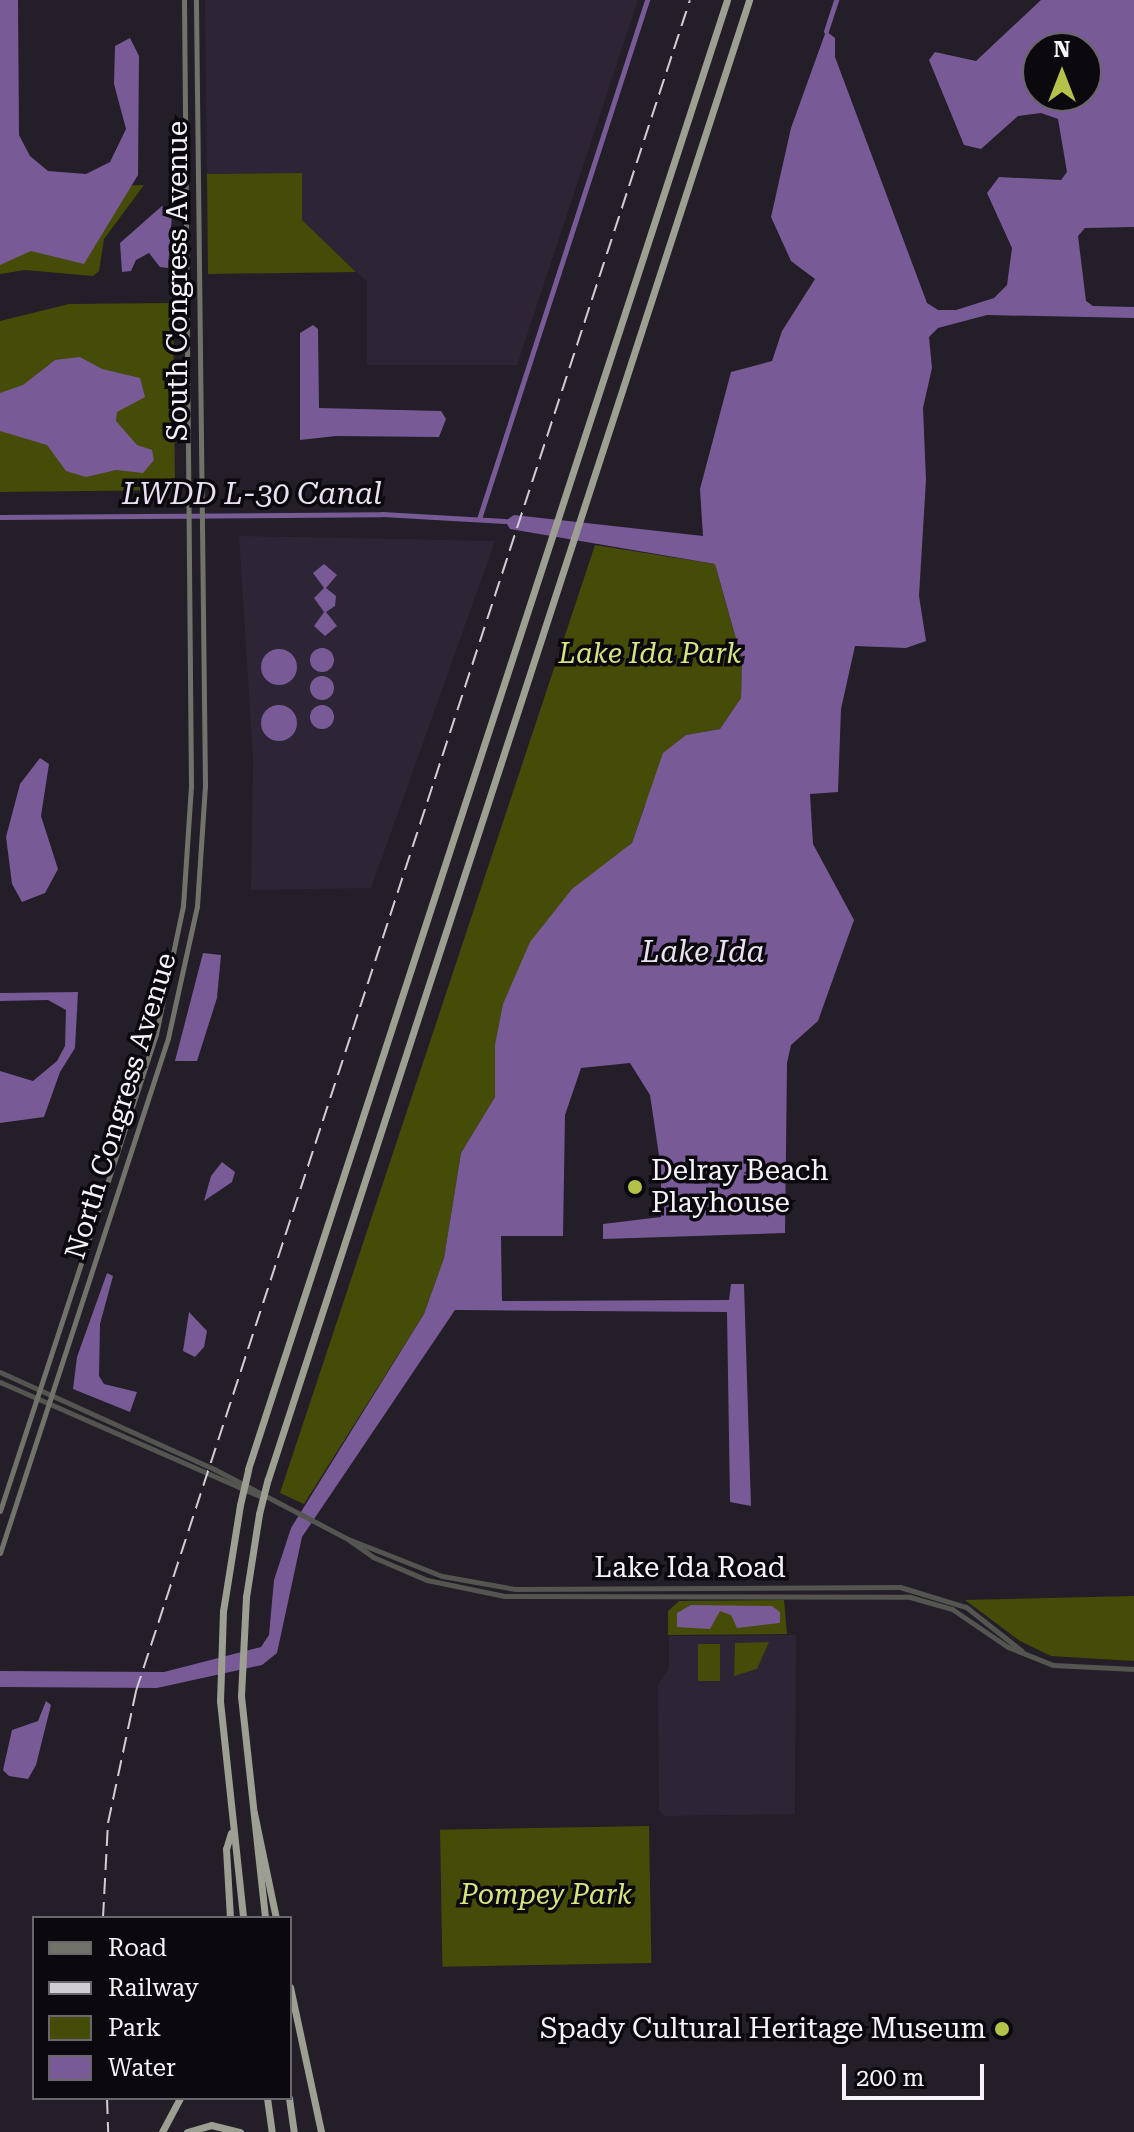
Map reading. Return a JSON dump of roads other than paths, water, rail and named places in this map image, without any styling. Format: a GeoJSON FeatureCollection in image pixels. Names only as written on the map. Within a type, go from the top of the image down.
{"type":"FeatureCollection","features":[{"type":"Feature","properties":{"kind":"highway"},"geometry":{"type":"LineString","coordinates":[[243,1916],[220,1701],[221,1643],[248,1469],[727,0]]}},
{"type":"Feature","properties":{"kind":"highway"},"geometry":{"type":"LineString","coordinates":[[265,1916],[249,1800],[241,1696],[242,1639],[259,1514],[749,0]]}},
{"type":"Feature","properties":{"kind":"highway"},"geometry":{"type":"LineString","coordinates":[[249,1800],[263,1836],[276,1916]]}},
{"type":"Feature","properties":{"kind":"highway"},"geometry":{"type":"LineString","coordinates":[[230,1916],[226,1849],[232,1831]]}},
{"type":"Feature","properties":{"kind":"highway"},"geometry":{"type":"LineString","coordinates":[[292,1996],[321,2132]]}},
{"type":"Feature","properties":{"kind":"highway"},"geometry":{"type":"LineString","coordinates":[[162,2132],[179,2100]]}},
{"type":"Feature","properties":{"kind":"highway"},"geometry":{"type":"LineString","coordinates":[[267,2100],[272,2132]]}},
{"type":"Feature","properties":{"kind":"highway"},"geometry":{"type":"LineString","coordinates":[[289,2100],[294,2132]]}},
{"type":"Feature","properties":{"kind":"highway"},"geometry":{"type":"LineString","coordinates":[[187,2132],[211,2125],[240,2132]]}},
{"type":"Feature","properties":{"kind":"main road","name":"South Congress Avenue"},"geometry":{"type":"LineString","coordinates":[[184,0],[188,609]]}},
{"type":"Feature","properties":{"kind":"main road","name":"South Congress Avenue"},"geometry":{"type":"LineString","coordinates":[[196,0],[202,609]]}},
{"type":"Feature","properties":{"kind":"main road","name":"North Congress Avenue"},"geometry":{"type":"LineString","coordinates":[[0,1511],[156,1034],[179,940],[189,845],[188,609]]}},
{"type":"Feature","properties":{"kind":"main road","name":"North Congress Avenue"},"geometry":{"type":"LineString","coordinates":[[0,1553],[168,1038],[191,942],[203,847],[202,609]]}},
{"type":"Feature","properties":{"kind":"main road"},"geometry":{"type":"LineString","coordinates":[[156,1034],[168,1038]]}},
{"type":"Feature","properties":{"kind":"street","name":"Lake Ida Road"},"geometry":{"type":"LineString","coordinates":[[0,1372],[269,1499],[416,1577],[483,1594],[885,1595],[952,1609],[1022,1651],[1066,1669],[1134,1669]]}},
{"type":"Feature","properties":{"kind":"street","name":"Lake Ida Road"},"geometry":{"type":"LineString","coordinates":[[0,1382],[269,1499]]}},
{"type":"Feature","properties":{"kind":"street","name":"Lake Ida Road"},"geometry":{"type":"LineString","coordinates":[[348,1539],[431,1573],[491,1587],[885,1586],[922,1591],[966,1607],[1022,1651]]}},
{"type":"Feature","properties":{"kind":"street"},"geometry":{"type":"LineString","coordinates":[[885,1586],[885,1595]]}},
{"type":"Feature","properties":{"kind":"street"},"geometry":{"type":"LineString","coordinates":[[792,1595],[803,1587]]}},
{"type":"Feature","properties":{"kind":"water"},"geometry":{"type":"Polygon","coordinates":[[[0,0],[18,0],[19,135],[30,156],[48,171],[86,174],[110,162],[126,129],[114,84],[115,46],[130,38],[139,56],[138,175],[84,264],[31,251],[0,265],[0,0]]]}},
{"type":"Feature","properties":{"kind":"water","name":"Lake Ida"},"geometry":{"type":"Polygon","coordinates":[[[1041,0],[1134,0],[1134,227],[1085,228],[1078,236],[1086,301],[1093,306],[1134,307],[1134,318],[987,315],[938,328],[929,337],[932,368],[923,408],[926,480],[919,596],[926,641],[906,648],[855,646],[841,709],[838,792],[810,794],[813,844],[854,920],[818,1021],[791,1045],[787,1063],[785,1233],[603,1239],[603,1224],[661,1217],[661,1169],[650,1095],[630,1063],[581,1068],[565,1115],[563,1236],[501,1236],[502,1301],[729,1300],[731,1284],[744,1284],[751,1506],[730,1502],[727,1312],[455,1310],[302,1537],[277,1653],[262,1665],[157,1688],[0,1687],[0,1671],[164,1672],[261,1647],[269,1635],[274,1580],[291,1528],[424,1314],[444,1258],[461,1153],[495,1097],[495,1045],[503,1004],[530,942],[572,889],[632,843],[663,753],[686,735],[720,729],[741,698],[742,660],[715,564],[510,529],[505,521],[514,515],[703,536],[700,489],[731,372],[772,361],[782,331],[815,279],[791,261],[771,217],[791,128],[826,31],[835,38],[835,57],[927,303],[938,310],[956,310],[994,298],[1007,285],[1012,248],[987,193],[999,177],[1061,180],[1067,172],[1058,119],[1041,113],[1018,116],[981,149],[964,145],[929,60],[935,52],[976,61],[1041,0]]]}},
{"type":"Feature","properties":{"kind":"water"},"geometry":{"type":"Polygon","coordinates":[[[162,206],[172,215],[168,268],[160,267],[149,253],[136,260],[131,271],[122,272],[120,243],[162,206]]]}},
{"type":"Feature","properties":{"kind":"water"},"geometry":{"type":"Polygon","coordinates":[[[313,325],[318,329],[319,408],[441,411],[446,419],[439,437],[336,436],[300,440],[300,333],[313,325]]]}},
{"type":"Feature","properties":{"kind":"water"},"geometry":{"type":"Polygon","coordinates":[[[80,357],[102,369],[140,378],[145,397],[117,412],[116,421],[137,445],[152,450],[154,460],[143,473],[116,470],[86,477],[66,471],[47,445],[0,431],[0,393],[23,385],[55,360],[80,357]]]}},
{"type":"Feature","properties":{"kind":"water"},"geometry":{"type":"Polygon","coordinates":[[[324,564],[337,575],[326,588],[336,596],[335,606],[326,612],[337,626],[325,636],[314,626],[324,612],[314,598],[324,588],[313,573],[324,564]]]}},
{"type":"Feature","properties":{"kind":"water"},"geometry":{"type":"Polygon","coordinates":[[[322,648],[330,652],[334,660],[330,668],[322,672],[314,668],[310,660],[314,652],[322,648]]]}},
{"type":"Feature","properties":{"kind":"water"},"geometry":{"type":"Polygon","coordinates":[[[279,649],[292,654],[297,667],[292,680],[279,685],[266,680],[261,667],[266,654],[279,649]]]}},
{"type":"Feature","properties":{"kind":"water"},"geometry":{"type":"Polygon","coordinates":[[[322,676],[330,680],[334,688],[330,696],[322,700],[314,696],[310,688],[314,680],[322,676]]]}},
{"type":"Feature","properties":{"kind":"water"},"geometry":{"type":"Polygon","coordinates":[[[279,705],[292,710],[297,723],[292,736],[279,741],[266,736],[261,723],[266,710],[279,705]]]}},
{"type":"Feature","properties":{"kind":"water"},"geometry":{"type":"Polygon","coordinates":[[[322,705],[330,709],[334,717],[330,725],[322,729],[314,725],[310,717],[314,709],[322,705]]]}},
{"type":"Feature","properties":{"kind":"water"},"geometry":{"type":"Polygon","coordinates":[[[40,758],[49,764],[41,816],[58,869],[45,893],[22,902],[12,884],[6,837],[20,784],[40,758]]]}},
{"type":"Feature","properties":{"kind":"water"},"geometry":{"type":"Polygon","coordinates":[[[203,953],[221,955],[217,998],[197,1061],[175,1061],[203,953]]]}},
{"type":"Feature","properties":{"kind":"water"},"geometry":{"type":"Polygon","coordinates":[[[78,992],[75,1048],[60,1072],[44,1117],[0,1123],[0,1071],[33,1081],[57,1061],[65,1046],[66,1010],[48,1000],[0,1001],[0,993],[78,992]]]}},
{"type":"Feature","properties":{"kind":"water"},"geometry":{"type":"Polygon","coordinates":[[[222,1162],[235,1172],[232,1182],[204,1201],[211,1176],[222,1162]]]}},
{"type":"Feature","properties":{"kind":"water"},"geometry":{"type":"Polygon","coordinates":[[[107,1273],[113,1276],[100,1324],[99,1376],[104,1384],[137,1392],[130,1412],[73,1389],[77,1357],[107,1273]]]}},
{"type":"Feature","properties":{"kind":"water"},"geometry":{"type":"Polygon","coordinates":[[[189,1312],[207,1331],[204,1347],[195,1357],[183,1351],[189,1312]]]}},
{"type":"Feature","properties":{"kind":"water"},"geometry":{"type":"Polygon","coordinates":[[[691,1605],[772,1606],[780,1612],[780,1623],[737,1628],[731,1615],[720,1611],[710,1629],[677,1627],[677,1613],[691,1605]]]}},
{"type":"Feature","properties":{"kind":"water"},"geometry":{"type":"Polygon","coordinates":[[[46,1701],[51,1705],[36,1765],[28,1779],[9,1776],[3,1770],[12,1730],[38,1721],[46,1701]]]}},
{"type":"Feature","properties":{"kind":"waterway"},"geometry":{"type":"LineString","coordinates":[[479,519],[647,0]]}},
{"type":"Feature","properties":{"kind":"waterway"},"geometry":{"type":"LineString","coordinates":[[826,31],[836,0]]}},
{"type":"Feature","properties":{"kind":"waterway","name":"LWDD L-30 Canal"},"geometry":{"type":"LineString","coordinates":[[0,517],[382,514],[505,521]]}},
{"type":"Feature","properties":{"kind":"railway"},"geometry":{"type":"LineString","coordinates":[[103,1916],[108,1823],[136,1691],[690,0]]}},
{"type":"Feature","properties":{"kind":"railway"},"geometry":{"type":"LineString","coordinates":[[107,2100],[108,2132]]}},
{"type":"Feature","properties":{"kind":"place","name":"Delray Beach Playhouse"},"geometry":{"type":"Point","coordinates":[635,1187]}},
{"type":"Feature","properties":{"kind":"place","name":"Spady Cultural Heritage Museum"},"geometry":{"type":"Point","coordinates":[1002,2029]}},
{"type":"Feature","properties":{"kind":"park label","name":"Lake Ida Park"},"geometry":{"type":"Point","coordinates":[650,654]}},
{"type":"Feature","properties":{"kind":"park label","name":"Pompey Park"},"geometry":{"type":"Point","coordinates":[546,1895]}}]}
